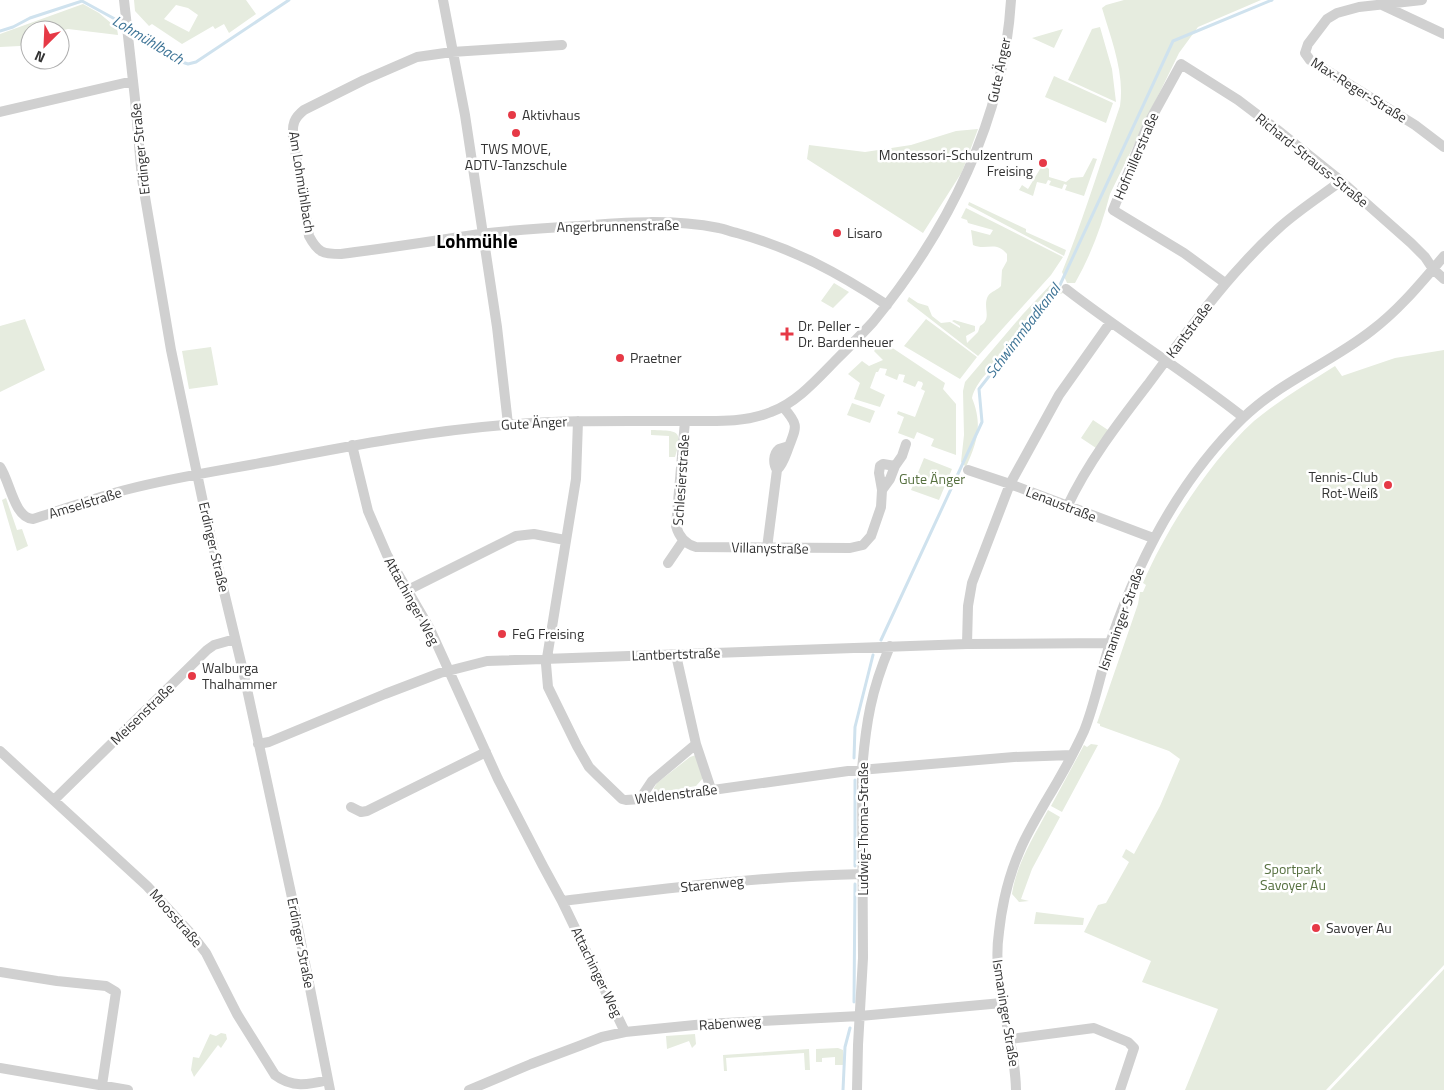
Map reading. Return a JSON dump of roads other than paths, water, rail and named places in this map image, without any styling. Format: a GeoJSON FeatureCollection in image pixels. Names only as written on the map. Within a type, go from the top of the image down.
{"type":"FeatureCollection","features":[{"type":"Feature","properties":{"kind":"street","name":"Erdinger Straße"},"geometry":{"type":"LineString","coordinates":[[124,0],[142,179],[171,350],[294,908],[329,1085]]}},
{"type":"Feature","properties":{"kind":"street"},"geometry":{"type":"LineString","coordinates":[[443,0],[464,107],[497,327],[508,424]]}},
{"type":"Feature","properties":{"kind":"street","name":"Gute Änger"},"geometry":{"type":"LineString","coordinates":[[198,475],[352,445],[446,430],[508,424],[578,421],[723,421],[754,418],[782,407],[808,387],[871,324],[904,282],[935,235],[970,166],[989,114],[1001,69],[1011,0]]}},
{"type":"Feature","properties":{"kind":"street","name":"Max-Reger-Straße"},"geometry":{"type":"LineString","coordinates":[[1422,0],[1351,9],[1333,16],[1328,19],[1308,44],[1306,56],[1318,66],[1415,125],[1444,147]]}},
{"type":"Feature","properties":{"kind":"street"},"geometry":{"type":"LineString","coordinates":[[1381,5],[1444,34]]}},
{"type":"Feature","properties":{"kind":"street","name":"Am Lohmühlbach"},"geometry":{"type":"LineString","coordinates":[[482,234],[342,254],[321,252],[314,246],[309,236],[292,125],[304,110],[364,80],[417,57],[452,52],[562,45]]}},
{"type":"Feature","properties":{"kind":"street","name":"Richard-Strauss-Straße"},"geometry":{"type":"LineString","coordinates":[[1180,64],[1238,100],[1341,181],[1418,250],[1433,269],[1444,279]]}},
{"type":"Feature","properties":{"kind":"street","name":"Hofmillerstraße"},"geometry":{"type":"LineString","coordinates":[[1180,64],[1148,124],[1113,210],[1184,253],[1225,283]]}},
{"type":"Feature","properties":{"kind":"street"},"geometry":{"type":"LineString","coordinates":[[0,112],[133,81]]}},
{"type":"Feature","properties":{"kind":"street","name":"Kantstraße"},"geometry":{"type":"LineString","coordinates":[[1067,507],[1094,458],[1119,422],[1225,283],[1252,253],[1281,226],[1341,181]]}},
{"type":"Feature","properties":{"kind":"street","name":"Angerbrunnenstraße"},"geometry":{"type":"LineString","coordinates":[[482,234],[608,224],[668,224],[719,228],[774,244],[796,253],[837,274],[886,305]]}},
{"type":"Feature","properties":{"kind":"street","name":"Ismaninger Straße"},"geometry":{"type":"LineString","coordinates":[[1016,1090],[1010,1039],[998,977],[997,946],[1007,888],[1020,850],[1072,756],[1091,711],[1110,643],[1129,590],[1154,538],[1176,502],[1208,457],[1243,417],[1286,385],[1371,332],[1398,308],[1444,256]]}},
{"type":"Feature","properties":{"kind":"street"},"geometry":{"type":"LineString","coordinates":[[1066,289],[1110,323],[1243,417]]}},
{"type":"Feature","properties":{"kind":"street"},"geometry":{"type":"LineString","coordinates":[[967,644],[968,606],[972,583],[1010,484],[1059,395],[1110,323]]}},
{"type":"Feature","properties":{"kind":"street"},"geometry":{"type":"LineString","coordinates":[[767,548],[777,470],[775,463],[777,451],[790,446],[796,429],[791,416],[782,407]]}},
{"type":"Feature","properties":{"kind":"street","name":"Schlesierstraße"},"geometry":{"type":"LineString","coordinates":[[668,563],[683,541],[676,526],[685,420]]}},
{"type":"Feature","properties":{"kind":"street","name":"Weldenstraße"},"geometry":{"type":"LineString","coordinates":[[578,421],[578,462],[546,672],[548,687],[567,728],[589,766],[622,799],[640,799],[862,770],[1014,757],[1072,756]]}},
{"type":"Feature","properties":{"kind":"street"},"geometry":{"type":"LineString","coordinates":[[882,490],[902,456],[906,444]]}},
{"type":"Feature","properties":{"kind":"street","name":"Attachinger Weg"},"geometry":{"type":"LineString","coordinates":[[352,445],[371,520],[387,555],[430,629],[517,817],[562,901],[625,1032]]}},
{"type":"Feature","properties":{"kind":"street"},"geometry":{"type":"LineString","coordinates":[[882,490],[879,468],[883,464],[895,466]]}},
{"type":"Feature","properties":{"kind":"street","name":"Amselstraße"},"geometry":{"type":"LineString","coordinates":[[1,468],[6,474],[18,510],[30,519],[128,489],[198,475]]}},
{"type":"Feature","properties":{"kind":"street","name":"Lenaustraße"},"geometry":{"type":"LineString","coordinates":[[968,470],[1154,538]]}},
{"type":"Feature","properties":{"kind":"street","name":"Villanystraße"},"geometry":{"type":"LineString","coordinates":[[683,541],[696,547],[858,547],[866,543],[874,528],[881,507],[882,490]]}},
{"type":"Feature","properties":{"kind":"street"},"geometry":{"type":"LineString","coordinates":[[408,590],[516,536],[534,534],[565,540]]}},
{"type":"Feature","properties":{"kind":"street","name":"Meisenstraße"},"geometry":{"type":"LineString","coordinates":[[54,800],[207,650],[214,645],[235,639]]}},
{"type":"Feature","properties":{"kind":"street","name":"Lantbertstraße"},"geometry":{"type":"LineString","coordinates":[[258,744],[269,742],[448,670],[487,661],[890,646],[1110,643]]}},
{"type":"Feature","properties":{"kind":"street","name":"Ludwig-Thoma-Straße"},"geometry":{"type":"LineString","coordinates":[[857,1090],[863,958],[862,770],[868,712],[890,646]]}},
{"type":"Feature","properties":{"kind":"street"},"geometry":{"type":"LineString","coordinates":[[676,655],[696,744],[712,789]]}},
{"type":"Feature","properties":{"kind":"street"},"geometry":{"type":"LineString","coordinates":[[640,799],[652,781],[696,744]]}},
{"type":"Feature","properties":{"kind":"street","name":"Moosstraße"},"geometry":{"type":"LineString","coordinates":[[0,751],[147,886],[199,943],[217,973],[237,1014],[275,1075],[298,1086],[329,1085]]}},
{"type":"Feature","properties":{"kind":"street"},"geometry":{"type":"LineString","coordinates":[[351,807],[361,812],[367,811],[486,752]]}},
{"type":"Feature","properties":{"kind":"street","name":"Starenweg"},"geometry":{"type":"LineString","coordinates":[[562,901],[749,880],[863,874]]}},
{"type":"Feature","properties":{"kind":"street"},"geometry":{"type":"LineString","coordinates":[[0,972],[57,982],[106,986],[116,992],[102,1085]]}},
{"type":"Feature","properties":{"kind":"street","name":"Rabenweg"},"geometry":{"type":"LineString","coordinates":[[469,1090],[530,1064],[602,1037],[625,1032],[707,1024],[860,1016],[1002,1003]]}},
{"type":"Feature","properties":{"kind":"street"},"geometry":{"type":"LineString","coordinates":[[1010,1039],[1094,1028],[1128,1042],[1134,1048],[1120,1090]]}},
{"type":"Feature","properties":{"kind":"street"},"geometry":{"type":"LineString","coordinates":[[0,1068],[128,1090]]}},
{"type":"Feature","properties":{"kind":"waterway","name":"Lohmühlbach"},"geometry":{"type":"LineString","coordinates":[[129,28],[188,64],[196,62],[289,0]]}},
{"type":"Feature","properties":{"kind":"waterway","name":"Schwimmbadkanal"},"geometry":{"type":"LineString","coordinates":[[881,640],[982,422],[979,389],[1059,287],[1173,41],[1272,0]]}},
{"type":"Feature","properties":{"kind":"waterway","name":"Lohmühlbach"},"geometry":{"type":"LineString","coordinates":[[0,31],[30,18],[82,1],[124,24]]}},
{"type":"Feature","properties":{"kind":"waterway","name":"Schwimmbadkanal"},"geometry":{"type":"LineString","coordinates":[[854,758],[855,727],[873,655]]}},
{"type":"Feature","properties":{"kind":"waterway","name":"Schwimmbadkanal"},"geometry":{"type":"LineString","coordinates":[[855,780],[855,866]]}},
{"type":"Feature","properties":{"kind":"waterway","name":"Schwimmbadkanal"},"geometry":{"type":"LineString","coordinates":[[854,1002],[855,884]]}},
{"type":"Feature","properties":{"kind":"waterway"},"geometry":{"type":"LineString","coordinates":[[843,1090],[845,1047],[850,1028]]}},
{"type":"Feature","properties":{"kind":"place","name":"Aktivhaus"},"geometry":{"type":"Point","coordinates":[512,115]}},
{"type":"Feature","properties":{"kind":"place","name":"TWS MOVE, ADTV-Tanzschule"},"geometry":{"type":"Point","coordinates":[516,133]}},
{"type":"Feature","properties":{"kind":"place","name":"Montessori-Schulzentrum Freising"},"geometry":{"type":"Point","coordinates":[1043,163]}},
{"type":"Feature","properties":{"kind":"place","name":"Lisaro"},"geometry":{"type":"Point","coordinates":[837,233]}},
{"type":"Feature","properties":{"kind":"place","name":"Dr. Peller - Dr. Bardenheuer"},"geometry":{"type":"Point","coordinates":[787,334]}},
{"type":"Feature","properties":{"kind":"place","name":"Praetner"},"geometry":{"type":"Point","coordinates":[620,358]}},
{"type":"Feature","properties":{"kind":"place","name":"Tennis-Club Rot-Weiß"},"geometry":{"type":"Point","coordinates":[1388,485]}},
{"type":"Feature","properties":{"kind":"place","name":"FeG Freising"},"geometry":{"type":"Point","coordinates":[502,634]}},
{"type":"Feature","properties":{"kind":"place","name":"Walburga Thalhammer"},"geometry":{"type":"Point","coordinates":[192,676]}},
{"type":"Feature","properties":{"kind":"place","name":"Savoyer Au"},"geometry":{"type":"Point","coordinates":[1316,928]}},
{"type":"Feature","properties":{"kind":"district","name":"Lohmühle"},"geometry":{"type":"Point","coordinates":[477,241]}},
{"type":"Feature","properties":{"kind":"park label","name":"Sportpark Savoyer Au"},"geometry":{"type":"Point","coordinates":[1293,878]}}]}
